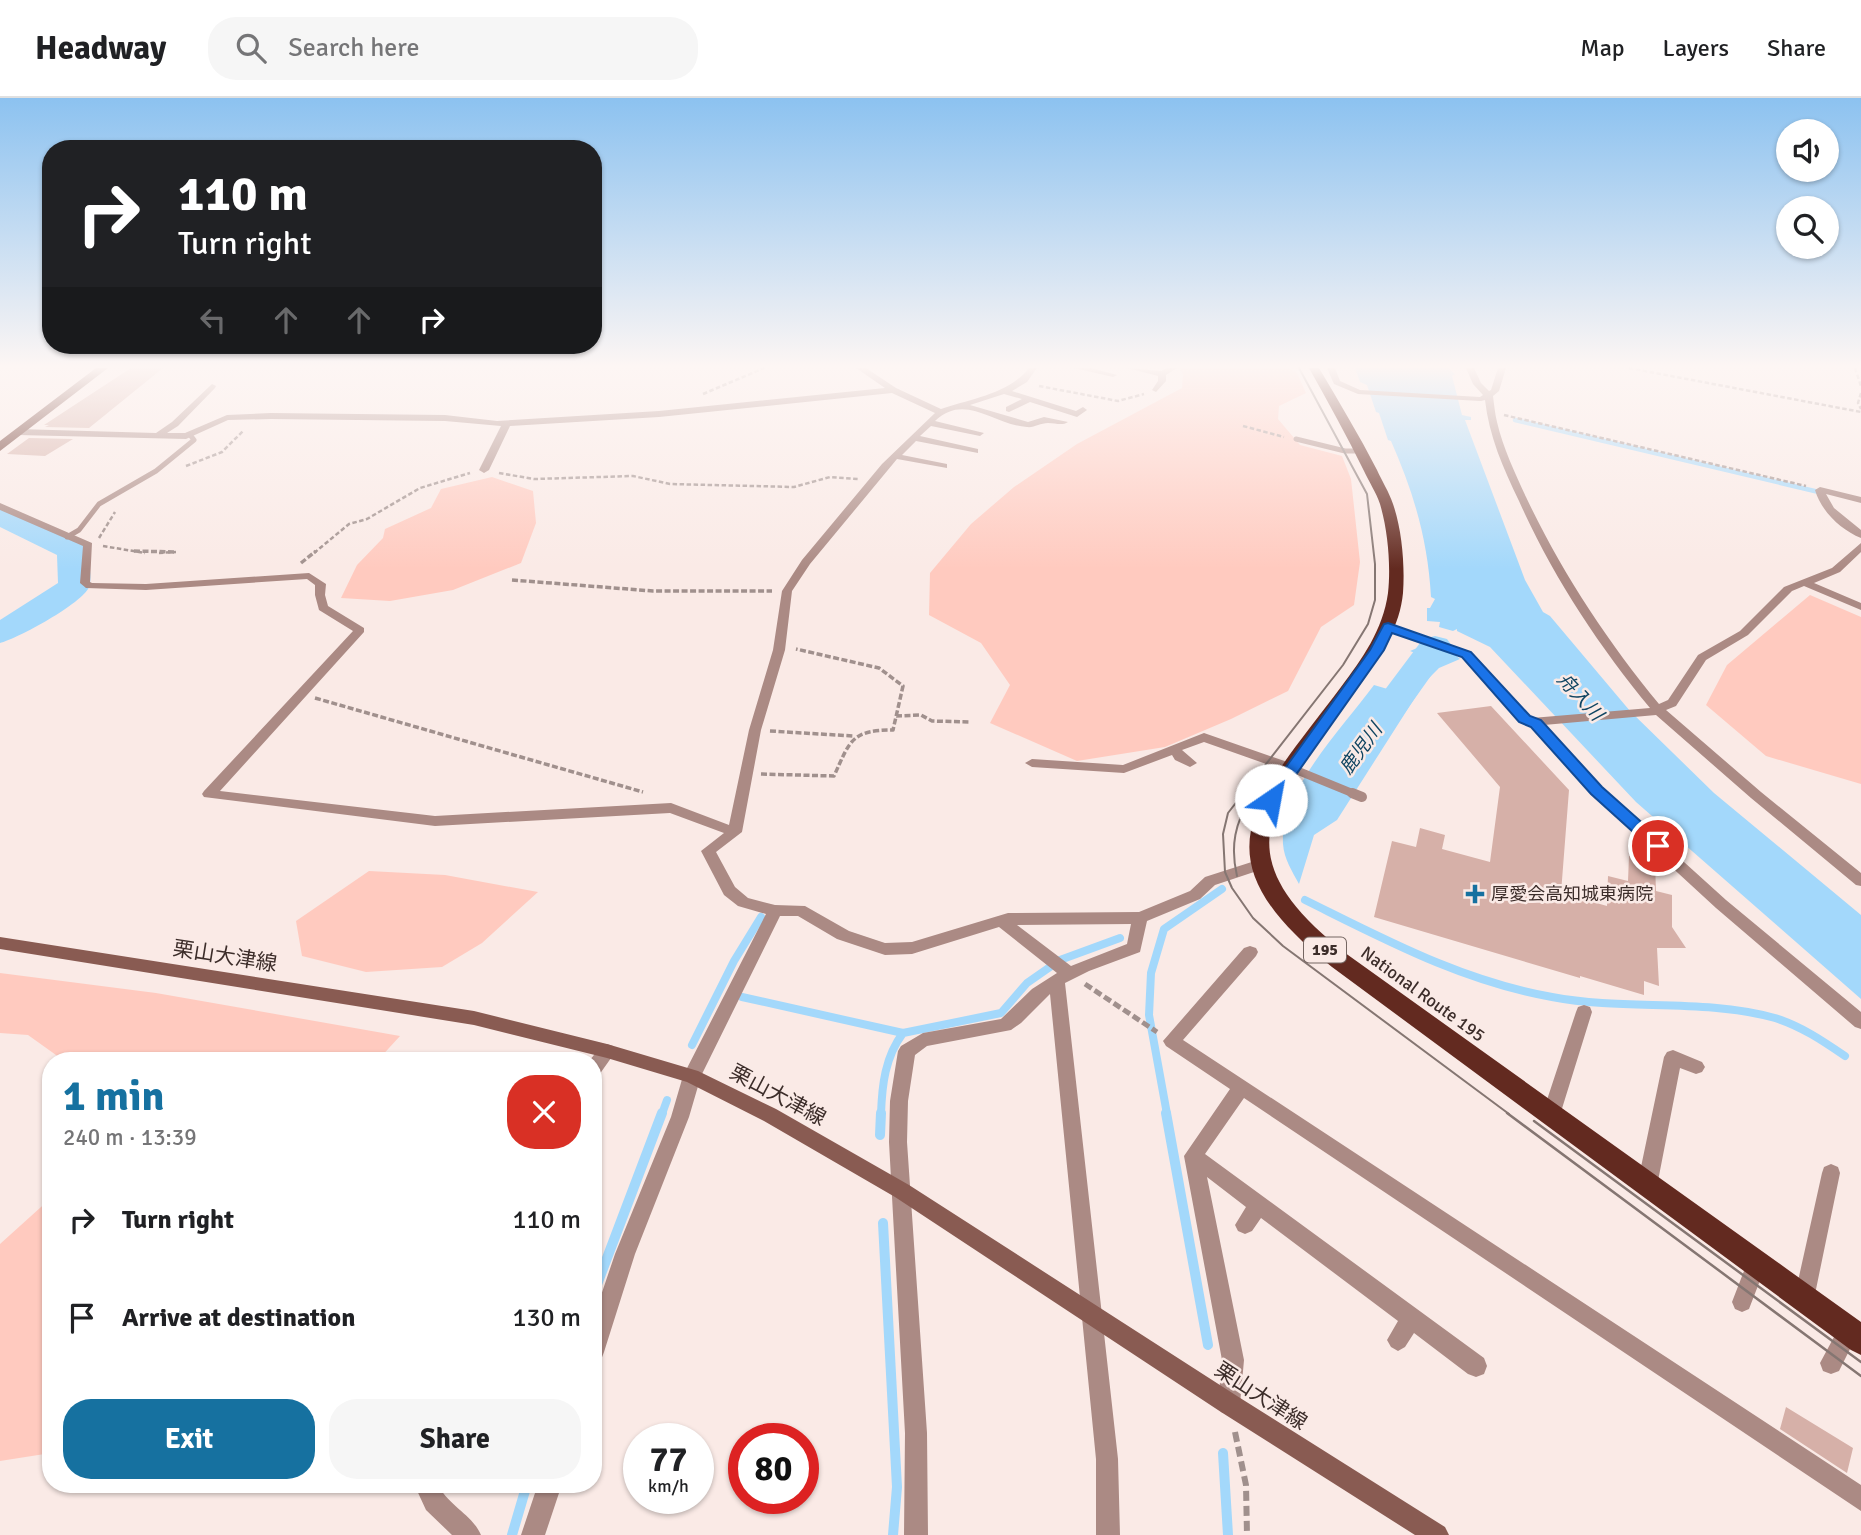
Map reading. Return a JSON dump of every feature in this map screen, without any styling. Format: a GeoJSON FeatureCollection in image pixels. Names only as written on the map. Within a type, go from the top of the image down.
{"type":"FeatureCollection","features":[{"type":"Feature","properties":{"kind":"highway"},"geometry":{"type":"LineString","coordinates":[[0,447],[14,435]]}},
{"type":"Feature","properties":{"kind":"highway","name":"National Route 195"},"geometry":{"type":"LineString","coordinates":[[1352,435],[1388,508],[1396,591],[1388,627],[1377,650],[1291,768],[1263,818],[1258,836],[1261,864],[1283,907],[1315,942],[1855,1336]]}},
{"type":"Feature","properties":{"kind":"main road","name":"栗山大津線"},"geometry":{"type":"LineString","coordinates":[[0,943],[474,1018],[607,1051],[692,1076],[770,1115],[902,1191],[1229,1404],[1437,1535]]}},
{"type":"Feature","properties":{"kind":"street"},"geometry":{"type":"LineString","coordinates":[[124,435],[191,436]]}},
{"type":"Feature","properties":{"kind":"street"},"geometry":{"type":"LineString","coordinates":[[484,470],[501,435]]}},
{"type":"Feature","properties":{"kind":"street"},"geometry":{"type":"LineString","coordinates":[[918,435],[873,480],[806,562],[787,591],[780,646],[755,730],[734,832],[708,851],[729,891],[743,902],[775,911],[800,909],[844,934],[885,949],[912,948],[1002,921],[1140,918],[1195,895],[1210,881],[1261,864]]}},
{"type":"Feature","properties":{"kind":"street"},"geometry":{"type":"LineString","coordinates":[[1496,435],[1504,459],[1541,539],[1566,582],[1654,711],[1861,881]]}},
{"type":"Feature","properties":{"kind":"street"},"geometry":{"type":"LineString","coordinates":[[915,438],[975,452]]}},
{"type":"Feature","properties":{"kind":"street"},"geometry":{"type":"LineString","coordinates":[[895,456],[944,466]]}},
{"type":"Feature","properties":{"kind":"street"},"geometry":{"type":"LineString","coordinates":[[1861,500],[1820,490],[1821,496],[1834,514],[1861,535]]}},
{"type":"Feature","properties":{"kind":"street"},"geometry":{"type":"LineString","coordinates":[[0,506],[88,545],[85,583],[90,586],[146,587],[309,576],[321,584],[323,608],[360,630],[209,794],[435,821],[671,808],[734,832]]}},
{"type":"Feature","properties":{"kind":"street"},"geometry":{"type":"LineString","coordinates":[[1388,627],[1466,654],[1524,719],[1539,723],[1654,711],[1671,703],[1702,658],[1744,633],[1788,590],[1836,570],[1861,546]]}},
{"type":"Feature","properties":{"kind":"street"},"geometry":{"type":"LineString","coordinates":[[1808,583],[1861,607]]}},
{"type":"Feature","properties":{"kind":"street"},"geometry":{"type":"LineString","coordinates":[[1539,723],[1597,790],[1721,904],[1861,1022]]}},
{"type":"Feature","properties":{"kind":"street"},"geometry":{"type":"LineString","coordinates":[[1032,764],[1124,769],[1204,737],[1291,768]]}},
{"type":"Feature","properties":{"kind":"street"},"geometry":{"type":"LineString","coordinates":[[1175,749],[1180,757],[1191,763]]}},
{"type":"Feature","properties":{"kind":"street"},"geometry":{"type":"LineString","coordinates":[[602,1324],[625,1254],[680,1117],[692,1076],[775,911]]}},
{"type":"Feature","properties":{"kind":"street"},"geometry":{"type":"LineString","coordinates":[[916,1535],[916,1433],[899,1101],[907,1051],[923,1040],[1006,1025],[1015,1020],[1037,995],[1064,978],[1134,948],[1140,918]]}},
{"type":"Feature","properties":{"kind":"street"},"geometry":{"type":"LineString","coordinates":[[1002,921],[1064,978],[1107,1459],[1108,1535]]}},
{"type":"Feature","properties":{"kind":"street"},"geometry":{"type":"LineString","coordinates":[[1250,952],[1172,1041],[1861,1499]]}},
{"type":"Feature","properties":{"kind":"street"},"geometry":{"type":"LineString","coordinates":[[1551,1115],[1584,1012]]}},
{"type":"Feature","properties":{"kind":"street"},"geometry":{"type":"LineString","coordinates":[[602,1058],[607,1051]]}},
{"type":"Feature","properties":{"kind":"street"},"geometry":{"type":"LineString","coordinates":[[1647,1186],[1673,1057],[1696,1067]]}},
{"type":"Feature","properties":{"kind":"street"},"geometry":{"type":"LineString","coordinates":[[1229,1404],[1233,1360],[1193,1156],[1240,1088]]}},
{"type":"Feature","properties":{"kind":"street"},"geometry":{"type":"LineString","coordinates":[[1193,1156],[1476,1366]]}},
{"type":"Feature","properties":{"kind":"street"},"geometry":{"type":"LineString","coordinates":[[1804,1299],[1831,1173]]}},
{"type":"Feature","properties":{"kind":"street"},"geometry":{"type":"LineString","coordinates":[[1245,1225],[1259,1205]]}},
{"type":"Feature","properties":{"kind":"street"},"geometry":{"type":"LineString","coordinates":[[1742,1302],[1756,1265]]}},
{"type":"Feature","properties":{"kind":"street"},"geometry":{"type":"LineString","coordinates":[[1398,1340],[1412,1318]]}},
{"type":"Feature","properties":{"kind":"street"},"geometry":{"type":"LineString","coordinates":[[1831,1363],[1855,1336]]}},
{"type":"Feature","properties":{"kind":"street"},"geometry":{"type":"LineString","coordinates":[[430,1493],[434,1502],[469,1535]]}},
{"type":"Feature","properties":{"kind":"street"},"geometry":{"type":"LineString","coordinates":[[533,1535],[547,1493]]}},
{"type":"Feature","properties":{"kind":"lane"},"geometry":{"type":"LineString","coordinates":[[67,537],[79,530],[99,504],[156,471],[194,440],[191,436]]}},
{"type":"Feature","properties":{"kind":"lane"},"geometry":{"type":"LineString","coordinates":[[1296,439],[1336,449],[1361,451]]}},
{"type":"Feature","properties":{"kind":"lane"},"geometry":{"type":"LineString","coordinates":[[1291,768],[1362,797]]}},
{"type":"Feature","properties":{"kind":"path"},"geometry":{"type":"LineString","coordinates":[[1280,435],[1296,439]]}},
{"type":"Feature","properties":{"kind":"path"},"geometry":{"type":"LineString","coordinates":[[1590,435],[1820,490]]}},
{"type":"Feature","properties":{"kind":"path"},"geometry":{"type":"LineString","coordinates":[[289,577],[304,560],[349,524],[367,519],[420,488],[442,479],[484,470],[534,479],[633,476],[678,485],[794,487],[836,476],[873,480]]}},
{"type":"Feature","properties":{"kind":"path"},"geometry":{"type":"LineString","coordinates":[[88,545],[148,553],[176,552]]}},
{"type":"Feature","properties":{"kind":"path"},"geometry":{"type":"LineString","coordinates":[[512,580],[653,591],[787,591]]}},
{"type":"Feature","properties":{"kind":"path"},"geometry":{"type":"LineString","coordinates":[[755,730],[853,736],[865,729],[893,730],[903,686],[890,672],[879,666],[780,646]]}},
{"type":"Feature","properties":{"kind":"path"},"geometry":{"type":"LineString","coordinates":[[301,694],[657,796],[671,808]]}},
{"type":"Feature","properties":{"kind":"path"},"geometry":{"type":"LineString","coordinates":[[896,716],[921,715],[932,721],[970,722]]}},
{"type":"Feature","properties":{"kind":"path"},"geometry":{"type":"LineString","coordinates":[[746,774],[834,776],[853,736]]}},
{"type":"Feature","properties":{"kind":"path"},"geometry":{"type":"LineString","coordinates":[[1064,978],[1162,1035]]}},
{"type":"Feature","properties":{"kind":"path"},"geometry":{"type":"LineString","coordinates":[[1229,1404],[1246,1485],[1247,1535]]}},
{"type":"Feature","properties":{"kind":"shaded area"},"geometry":{"type":"Polygon","coordinates":[[[1094,435],[1292,435],[1300,445],[1342,456],[1351,479],[1360,562],[1354,605],[1321,627],[1288,691],[1165,747],[1077,761],[990,723],[1010,685],[981,643],[929,615],[930,573],[971,524],[1014,487],[1094,435]]]}},
{"type":"Feature","properties":{"kind":"shaded area"},"geometry":{"type":"Polygon","coordinates":[[[492,477],[533,491],[536,523],[521,563],[453,590],[390,601],[341,598],[357,565],[383,538],[385,529],[431,508],[441,489],[492,477]]]}},
{"type":"Feature","properties":{"kind":"shaded area"},"geometry":{"type":"Polygon","coordinates":[[[1810,595],[1861,617],[1861,784],[1766,756],[1706,705],[1727,665],[1810,595]]]}},
{"type":"Feature","properties":{"kind":"shaded area"},"geometry":{"type":"Polygon","coordinates":[[[369,871],[445,875],[538,892],[482,943],[442,967],[366,972],[302,956],[296,921],[369,871]]]}},
{"type":"Feature","properties":{"kind":"shaded area"},"geometry":{"type":"Polygon","coordinates":[[[0,973],[156,993],[400,1036],[385,1052],[52,1052],[28,1035],[0,1033],[0,973]]]}},
{"type":"Feature","properties":{"kind":"shaded area"},"geometry":{"type":"Polygon","coordinates":[[[42,1206],[42,1454],[0,1461],[0,1244],[42,1206]]]}},
{"type":"Feature","properties":{"kind":"water","name":"舟入川"},"geometry":{"type":"Polygon","coordinates":[[[1386,435],[1471,435],[1525,580],[1543,612],[1550,616],[1630,711],[1714,793],[1861,915],[1861,999],[1636,802],[1490,647],[1457,629],[1453,631],[1439,627],[1440,622],[1427,621],[1427,608],[1430,608],[1435,599],[1431,597],[1427,556],[1419,518],[1407,479],[1391,441],[1386,435]]]}},
{"type":"Feature","properties":{"kind":"water"},"geometry":{"type":"Polygon","coordinates":[[[1427,644],[1451,651],[1460,659],[1439,668],[1425,682],[1337,820],[1314,835],[1299,884],[1287,860],[1283,844],[1285,824],[1303,781],[1331,739],[1374,685],[1401,693],[1428,658],[1410,651],[1427,644]]]}},
{"type":"Feature","properties":{"kind":"building"},"geometry":{"type":"Polygon","coordinates":[[[29,438],[73,439],[45,456],[7,454],[29,438]]]}},
{"type":"Feature","properties":{"kind":"building"},"geometry":{"type":"Polygon","coordinates":[[[1491,706],[1569,790],[1561,893],[1607,906],[1608,876],[1628,881],[1629,856],[1655,863],[1656,891],[1672,895],[1672,927],[1686,948],[1657,948],[1659,986],[1644,981],[1644,995],[1374,917],[1392,841],[1416,847],[1420,828],[1445,835],[1442,849],[1490,862],[1500,787],[1437,713],[1491,706]]]}},
{"type":"Feature","properties":{"kind":"building"},"geometry":{"type":"Polygon","coordinates":[[[1786,1407],[1853,1448],[1847,1473],[1780,1429],[1786,1407]]]}},
{"type":"Feature","properties":{"kind":"waterway"},"geometry":{"type":"LineString","coordinates":[[1579,435],[1823,493]]}},
{"type":"Feature","properties":{"kind":"waterway"},"geometry":{"type":"LineString","coordinates":[[0,516],[72,551],[74,586],[35,614],[0,633]]}},
{"type":"Feature","properties":{"kind":"waterway","name":"鹿児川"},"geometry":{"type":"LineString","coordinates":[[1376,727],[1435,646]]}},
{"type":"Feature","properties":{"kind":"waterway"},"geometry":{"type":"LineString","coordinates":[[1167,1114],[1149,1015],[1151,973],[1164,929],[1222,889]]}},
{"type":"Feature","properties":{"kind":"waterway"},"geometry":{"type":"LineString","coordinates":[[1305,900],[1425,958],[1487,981],[1580,1001],[1692,1006],[1747,1012],[1794,1025],[1845,1056]]}},
{"type":"Feature","properties":{"kind":"waterway"},"geometry":{"type":"LineString","coordinates":[[692,1045],[734,961],[761,917]]}},
{"type":"Feature","properties":{"kind":"waterway"},"geometry":{"type":"LineString","coordinates":[[903,1033],[1001,1013],[1027,983],[1060,960],[1120,938]]}},
{"type":"Feature","properties":{"kind":"waterway"},"geometry":{"type":"LineString","coordinates":[[742,997],[903,1033]]}},
{"type":"Feature","properties":{"kind":"waterway"},"geometry":{"type":"LineString","coordinates":[[881,1114],[886,1072],[892,1052],[903,1033]]}},
{"type":"Feature","properties":{"kind":"waterway"},"geometry":{"type":"LineString","coordinates":[[662,1114],[667,1100]]}},
{"type":"Feature","properties":{"kind":"waterway"},"geometry":{"type":"LineString","coordinates":[[602,1271],[662,1113]]}},
{"type":"Feature","properties":{"kind":"waterway"},"geometry":{"type":"LineString","coordinates":[[880,1135],[881,1113]]}},
{"type":"Feature","properties":{"kind":"waterway"},"geometry":{"type":"LineString","coordinates":[[1166,1113],[1208,1345]]}},
{"type":"Feature","properties":{"kind":"waterway"},"geometry":{"type":"LineString","coordinates":[[883,1223],[897,1487],[893,1535]]}},
{"type":"Feature","properties":{"kind":"waterway"},"geometry":{"type":"LineString","coordinates":[[1223,1453],[1228,1535]]}},
{"type":"Feature","properties":{"kind":"waterway"},"geometry":{"type":"LineString","coordinates":[[512,1535],[524,1493]]}},
{"type":"Feature","properties":{"kind":"tram line"},"geometry":{"type":"LineString","coordinates":[[1335,435],[1367,494],[1375,564],[1375,600],[1368,624],[1343,665],[1228,813],[1223,834],[1225,872],[1232,888],[1253,918],[1283,946],[1509,1114]]}},
{"type":"Feature","properties":{"kind":"tram line"},"geometry":{"type":"LineString","coordinates":[[1237,876],[1235,835],[1251,797]]}},
{"type":"Feature","properties":{"kind":"tram line"},"geometry":{"type":"LineString","coordinates":[[1507,1113],[1861,1376]]}},
{"type":"Feature","properties":{"kind":"tram line"},"geometry":{"type":"LineString","coordinates":[[1534,1121],[1861,1362]]}},
{"type":"Feature","properties":{"kind":"place","name":"厚愛会高知城東病院"},"geometry":{"type":"Point","coordinates":[1475,894]}},
{"type":"Feature","properties":{"kind":"route"},"geometry":{"type":"LineString","coordinates":[[1271,800],[1291,768],[1377,650],[1388,627],[1466,654],[1524,719],[1536,723],[1597,790],[1658,846]]}}]}
